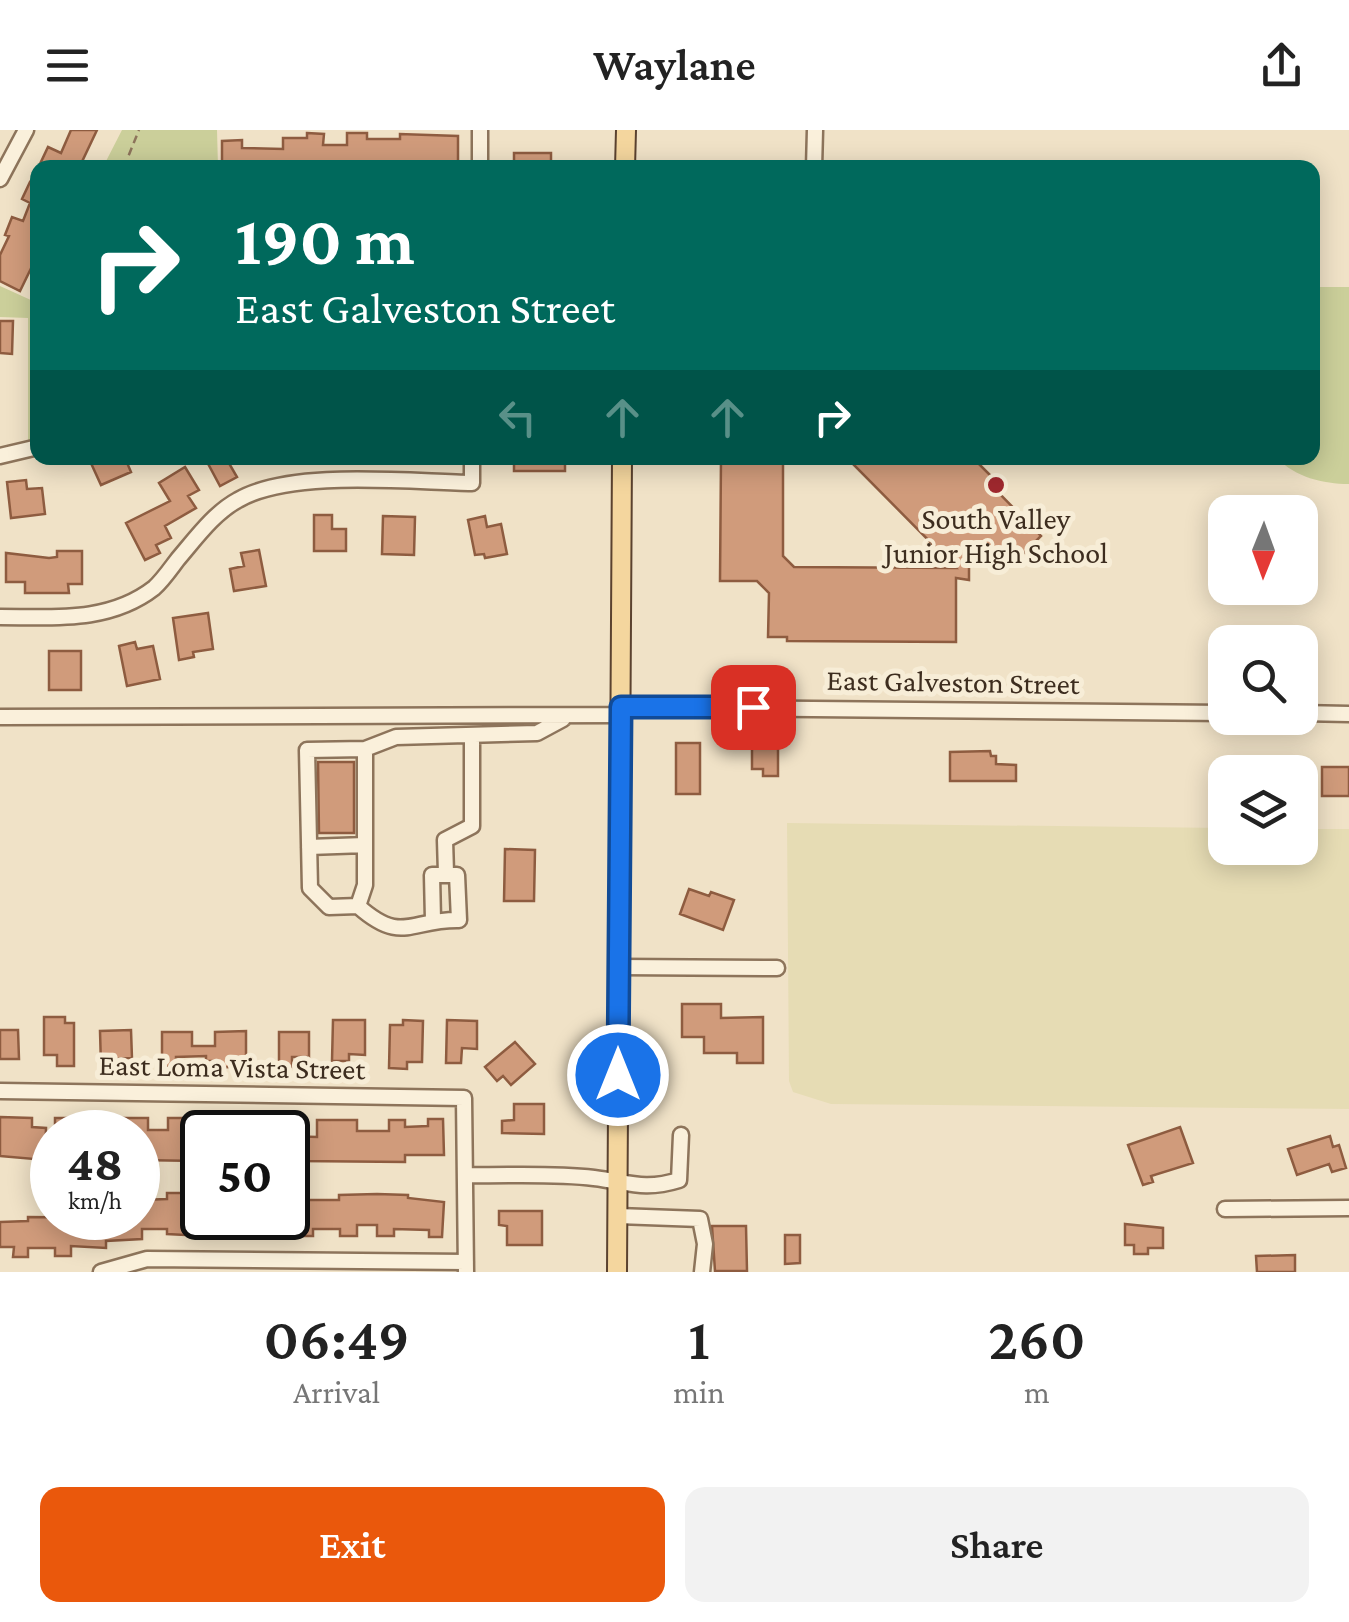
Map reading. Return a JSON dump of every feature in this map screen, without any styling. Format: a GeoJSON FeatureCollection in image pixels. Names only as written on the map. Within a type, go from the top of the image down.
{"type":"FeatureCollection","features":[{"type":"Feature","properties":{"kind":"main road"},"geometry":{"type":"LineString","coordinates":[[625,160],[626,130]]}},
{"type":"Feature","properties":{"kind":"main road"},"geometry":{"type":"LineString","coordinates":[[617,1272],[622,465]]}},
{"type":"Feature","properties":{"kind":"street"},"geometry":{"type":"LineString","coordinates":[[0,179],[26,130]]}},
{"type":"Feature","properties":{"kind":"street"},"geometry":{"type":"LineString","coordinates":[[480,130],[480,160]]}},
{"type":"Feature","properties":{"kind":"street"},"geometry":{"type":"LineString","coordinates":[[814,160],[815,130]]}},
{"type":"Feature","properties":{"kind":"street"},"geometry":{"type":"LineString","coordinates":[[0,456],[30,449]]}},
{"type":"Feature","properties":{"kind":"street"},"geometry":{"type":"LineString","coordinates":[[0,617],[78,618],[119,608],[155,587],[208,524],[238,499],[281,486],[326,481],[472,484],[472,465]]}},
{"type":"Feature","properties":{"kind":"street","name":"East Galveston Street"},"geometry":{"type":"LineString","coordinates":[[0,717],[568,716],[621,711],[1208,713]]}},
{"type":"Feature","properties":{"kind":"street"},"geometry":{"type":"LineString","coordinates":[[1318,713],[1349,714]]}},
{"type":"Feature","properties":{"kind":"street"},"geometry":{"type":"LineString","coordinates":[[432,920],[432,875],[458,875],[458,920],[432,920],[418,928],[388,928],[358,906],[329,907],[310,888],[307,750],[365,748],[396,737],[538,732],[568,716]]}},
{"type":"Feature","properties":{"kind":"street"},"geometry":{"type":"LineString","coordinates":[[446,873],[444,840],[472,826],[472,736]]}},
{"type":"Feature","properties":{"kind":"street"},"geometry":{"type":"LineString","coordinates":[[358,906],[365,885],[365,748]]}},
{"type":"Feature","properties":{"kind":"street"},"geometry":{"type":"LineString","coordinates":[[309,846],[365,846]]}},
{"type":"Feature","properties":{"kind":"street"},"geometry":{"type":"LineString","coordinates":[[619,967],[776,968]]}},
{"type":"Feature","properties":{"kind":"street","name":"East Loma Vista Street"},"geometry":{"type":"LineString","coordinates":[[0,1091],[464,1098],[466,1176]]}},
{"type":"Feature","properties":{"kind":"street"},"geometry":{"type":"LineString","coordinates":[[102,1272],[146,1259],[466,1267],[466,1176],[593,1178],[643,1188],[679,1180],[681,1135]]}},
{"type":"Feature","properties":{"kind":"street"},"geometry":{"type":"LineString","coordinates":[[1225,1209],[1349,1208]]}},
{"type":"Feature","properties":{"kind":"street"},"geometry":{"type":"LineString","coordinates":[[618,1216],[700,1219],[705,1244],[702,1272]]}},
{"type":"Feature","properties":{"kind":"path"},"geometry":{"type":"LineString","coordinates":[[128,160],[139,130]]}},
{"type":"Feature","properties":{"kind":"shaded area"},"geometry":{"type":"Polygon","coordinates":[[[787,823],[1208,828],[1208,865],[1318,865],[1318,829],[1349,829],[1349,1109],[831,1104],[793,1092],[789,1081],[787,823]]]}},
{"type":"Feature","properties":{"kind":"green space"},"geometry":{"type":"Polygon","coordinates":[[[122,130],[217,130],[218,160],[107,160],[122,130]]]}},
{"type":"Feature","properties":{"kind":"green space"},"geometry":{"type":"Polygon","coordinates":[[[0,286],[30,300],[28,449],[28,318],[0,317],[0,286]]]}},
{"type":"Feature","properties":{"kind":"green space"},"geometry":{"type":"Polygon","coordinates":[[[1320,287],[1349,287],[1349,484],[1329,483],[1286,465],[1320,465],[1320,287]]]}},
{"type":"Feature","properties":{"kind":"building"},"geometry":{"type":"Polygon","coordinates":[[[71,130],[97,130],[83,160],[42,160],[48,147],[61,153],[71,130]]]}},
{"type":"Feature","properties":{"kind":"building"},"geometry":{"type":"Polygon","coordinates":[[[307,133],[324,134],[323,145],[347,145],[347,133],[367,133],[367,139],[400,139],[400,134],[458,136],[458,160],[222,160],[222,141],[242,140],[242,148],[283,149],[283,138],[307,138],[307,133]]]}},
{"type":"Feature","properties":{"kind":"building"},"geometry":{"type":"Polygon","coordinates":[[[514,153],[551,153],[551,160],[514,160],[514,153]]]}},
{"type":"Feature","properties":{"kind":"building"},"geometry":{"type":"Polygon","coordinates":[[[30,182],[30,203],[22,199],[30,182]]]}},
{"type":"Feature","properties":{"kind":"building"},"geometry":{"type":"Polygon","coordinates":[[[30,203],[30,270],[20,291],[0,281],[0,255],[12,217],[23,221],[30,203]]]}},
{"type":"Feature","properties":{"kind":"building"},"geometry":{"type":"Polygon","coordinates":[[[0,321],[13,321],[12,354],[0,353],[0,321]]]}},
{"type":"Feature","properties":{"kind":"building"},"geometry":{"type":"Polygon","coordinates":[[[92,465],[128,465],[131,472],[101,485],[92,465]]]}},
{"type":"Feature","properties":{"kind":"building"},"geometry":{"type":"Polygon","coordinates":[[[209,465],[230,465],[237,477],[220,486],[209,465]]]}},
{"type":"Feature","properties":{"kind":"building"},"geometry":{"type":"Polygon","coordinates":[[[514,465],[565,465],[565,471],[514,471],[514,465]]]}},
{"type":"Feature","properties":{"kind":"building"},"geometry":{"type":"Polygon","coordinates":[[[721,465],[783,465],[783,556],[794,567],[956,568],[854,465],[980,465],[1001,486],[996,490],[1041,536],[1011,566],[969,565],[969,580],[956,578],[956,642],[787,641],[787,637],[768,637],[769,593],[757,581],[720,581],[721,465]]]}},
{"type":"Feature","properties":{"kind":"building"},"geometry":{"type":"Polygon","coordinates":[[[185,467],[199,490],[188,496],[196,508],[165,526],[171,538],[156,545],[160,553],[145,560],[126,523],[170,501],[159,483],[185,467]]]}},
{"type":"Feature","properties":{"kind":"building"},"geometry":{"type":"Polygon","coordinates":[[[26,480],[27,489],[42,488],[45,514],[11,518],[7,482],[26,480]]]}},
{"type":"Feature","properties":{"kind":"building"},"geometry":{"type":"Polygon","coordinates":[[[314,515],[332,515],[332,529],[346,529],[346,551],[314,551],[314,515]]]}},
{"type":"Feature","properties":{"kind":"building"},"geometry":{"type":"Polygon","coordinates":[[[383,516],[415,517],[414,555],[382,554],[383,516]]]}},
{"type":"Feature","properties":{"kind":"building"},"geometry":{"type":"Polygon","coordinates":[[[485,516],[487,527],[501,524],[507,554],[485,558],[484,554],[475,555],[468,520],[485,516]]]}},
{"type":"Feature","properties":{"kind":"building"},"geometry":{"type":"Polygon","coordinates":[[[259,550],[266,586],[234,591],[230,569],[244,566],[241,553],[259,550]]]}},
{"type":"Feature","properties":{"kind":"building"},"geometry":{"type":"Polygon","coordinates":[[[57,551],[82,551],[82,584],[68,584],[69,593],[25,593],[25,582],[6,582],[6,553],[49,558],[57,557],[57,551]]]}},
{"type":"Feature","properties":{"kind":"building"},"geometry":{"type":"Polygon","coordinates":[[[208,613],[213,649],[193,652],[194,657],[179,660],[173,618],[208,613]]]}},
{"type":"Feature","properties":{"kind":"building"},"geometry":{"type":"Polygon","coordinates":[[[135,642],[137,649],[153,646],[160,679],[127,686],[119,646],[135,642]]]}},
{"type":"Feature","properties":{"kind":"building"},"geometry":{"type":"Polygon","coordinates":[[[49,651],[81,651],[81,690],[49,690],[49,651]]]}},
{"type":"Feature","properties":{"kind":"building"},"geometry":{"type":"Polygon","coordinates":[[[676,743],[700,743],[700,794],[676,794],[676,743]]]}},
{"type":"Feature","properties":{"kind":"building"},"geometry":{"type":"Polygon","coordinates":[[[752,743],[778,743],[778,776],[763,776],[763,769],[752,769],[752,743]]]}},
{"type":"Feature","properties":{"kind":"building"},"geometry":{"type":"Polygon","coordinates":[[[990,751],[991,756],[996,756],[996,764],[1016,765],[1016,781],[950,781],[950,752],[990,751]]]}},
{"type":"Feature","properties":{"kind":"building"},"geometry":{"type":"Polygon","coordinates":[[[318,762],[354,762],[354,833],[319,833],[318,762]]]}},
{"type":"Feature","properties":{"kind":"building"},"geometry":{"type":"Polygon","coordinates":[[[1322,767],[1349,767],[1349,796],[1322,796],[1322,767]]]}},
{"type":"Feature","properties":{"kind":"building"},"geometry":{"type":"Polygon","coordinates":[[[505,849],[535,850],[534,901],[504,901],[505,849]]]}},
{"type":"Feature","properties":{"kind":"building"},"geometry":{"type":"Polygon","coordinates":[[[689,889],[734,900],[723,930],[680,914],[689,889]]]}},
{"type":"Feature","properties":{"kind":"building"},"geometry":{"type":"Polygon","coordinates":[[[682,1004],[721,1004],[721,1018],[763,1017],[763,1063],[737,1063],[737,1053],[704,1053],[704,1037],[682,1037],[682,1004]]]}},
{"type":"Feature","properties":{"kind":"building"},"geometry":{"type":"Polygon","coordinates":[[[44,1017],[65,1017],[65,1023],[74,1023],[74,1066],[57,1066],[57,1055],[44,1055],[44,1017]]]}},
{"type":"Feature","properties":{"kind":"building"},"geometry":{"type":"Polygon","coordinates":[[[333,1020],[365,1020],[365,1055],[349,1054],[349,1061],[332,1061],[333,1020]]]}},
{"type":"Feature","properties":{"kind":"building"},"geometry":{"type":"Polygon","coordinates":[[[403,1020],[423,1021],[422,1062],[407,1062],[407,1069],[389,1068],[390,1025],[403,1025],[403,1020]]]}},
{"type":"Feature","properties":{"kind":"building"},"geometry":{"type":"Polygon","coordinates":[[[447,1020],[477,1021],[477,1049],[462,1048],[461,1063],[446,1063],[447,1020]]]}},
{"type":"Feature","properties":{"kind":"building"},"geometry":{"type":"Polygon","coordinates":[[[0,1030],[18,1030],[19,1059],[0,1059],[0,1030]]]}},
{"type":"Feature","properties":{"kind":"building"},"geometry":{"type":"Polygon","coordinates":[[[131,1030],[132,1058],[115,1059],[115,1066],[101,1066],[100,1031],[131,1030]]]}},
{"type":"Feature","properties":{"kind":"building"},"geometry":{"type":"Polygon","coordinates":[[[246,1031],[246,1060],[229,1060],[229,1067],[215,1068],[215,1061],[206,1061],[206,1056],[176,1057],[176,1067],[162,1067],[162,1032],[192,1032],[192,1046],[215,1046],[215,1032],[246,1031]]]}},
{"type":"Feature","properties":{"kind":"building"},"geometry":{"type":"Polygon","coordinates":[[[279,1032],[309,1032],[309,1057],[292,1057],[292,1067],[279,1067],[279,1032]]]}},
{"type":"Feature","properties":{"kind":"building"},"geometry":{"type":"Polygon","coordinates":[[[515,1042],[535,1064],[511,1085],[503,1076],[497,1081],[485,1067],[515,1042]]]}},
{"type":"Feature","properties":{"kind":"building"},"geometry":{"type":"Polygon","coordinates":[[[514,1104],[544,1104],[544,1134],[502,1133],[502,1121],[514,1120],[514,1104]]]}},
{"type":"Feature","properties":{"kind":"building"},"geometry":{"type":"Polygon","coordinates":[[[0,1117],[30,1118],[30,1159],[0,1156],[0,1117]]]}},
{"type":"Feature","properties":{"kind":"building"},"geometry":{"type":"Polygon","coordinates":[[[168,1118],[180,1118],[180,1161],[160,1160],[160,1130],[168,1130],[168,1118]]]}},
{"type":"Feature","properties":{"kind":"building"},"geometry":{"type":"Polygon","coordinates":[[[428,1119],[443,1119],[444,1155],[405,1155],[405,1162],[310,1161],[310,1137],[317,1137],[317,1120],[357,1120],[357,1131],[389,1131],[389,1120],[405,1120],[405,1127],[428,1126],[428,1119]]]}},
{"type":"Feature","properties":{"kind":"building"},"geometry":{"type":"Polygon","coordinates":[[[1180,1127],[1193,1163],[1151,1176],[1153,1182],[1143,1185],[1128,1145],[1180,1127]]]}},
{"type":"Feature","properties":{"kind":"building"},"geometry":{"type":"Polygon","coordinates":[[[1330,1136],[1333,1147],[1339,1145],[1346,1168],[1332,1172],[1329,1164],[1297,1175],[1288,1149],[1330,1136]]]}},
{"type":"Feature","properties":{"kind":"building"},"geometry":{"type":"Polygon","coordinates":[[[167,1193],[180,1193],[180,1235],[160,1229],[160,1199],[167,1199],[167,1193]]]}},
{"type":"Feature","properties":{"kind":"building"},"geometry":{"type":"Polygon","coordinates":[[[339,1195],[408,1195],[444,1202],[442,1237],[429,1237],[429,1230],[394,1229],[394,1236],[377,1236],[377,1225],[357,1225],[357,1236],[340,1236],[340,1229],[313,1229],[310,1236],[310,1200],[339,1200],[339,1195]]]}},
{"type":"Feature","properties":{"kind":"building"},"geometry":{"type":"Polygon","coordinates":[[[499,1211],[542,1211],[542,1245],[507,1245],[507,1226],[499,1225],[499,1211]]]}},
{"type":"Feature","properties":{"kind":"building"},"geometry":{"type":"Polygon","coordinates":[[[28,1217],[30,1240],[124,1240],[106,1241],[106,1248],[71,1246],[71,1256],[55,1256],[55,1248],[28,1248],[28,1257],[13,1257],[14,1247],[0,1247],[0,1222],[28,1221],[28,1217]]]}},
{"type":"Feature","properties":{"kind":"building"},"geometry":{"type":"Polygon","coordinates":[[[1125,1224],[1163,1228],[1163,1248],[1148,1248],[1148,1254],[1134,1254],[1134,1245],[1125,1245],[1125,1224]]]}},
{"type":"Feature","properties":{"kind":"building"},"geometry":{"type":"Polygon","coordinates":[[[712,1226],[746,1226],[747,1271],[715,1271],[712,1226]]]}},
{"type":"Feature","properties":{"kind":"building"},"geometry":{"type":"Polygon","coordinates":[[[785,1235],[800,1235],[800,1263],[785,1264],[785,1235]]]}},
{"type":"Feature","properties":{"kind":"building"},"geometry":{"type":"Polygon","coordinates":[[[1295,1255],[1295,1272],[1257,1272],[1256,1256],[1295,1255]]]}},
{"type":"Feature","properties":{"kind":"place","name":"South Valley Junior High School"},"geometry":{"type":"Point","coordinates":[996,485]}},
{"type":"Feature","properties":{"kind":"route"},"geometry":{"type":"LineString","coordinates":[[618,1075],[621,707],[753,707]]}}]}
